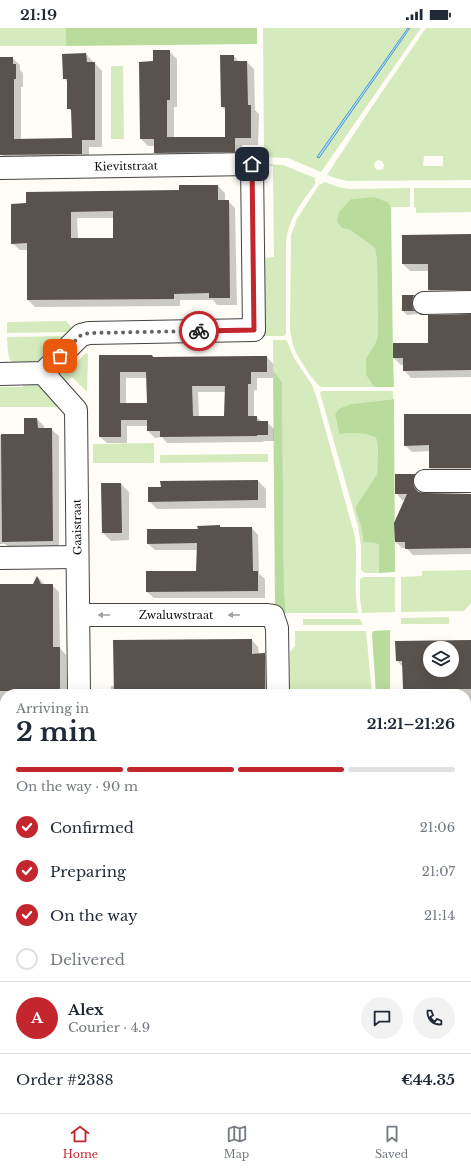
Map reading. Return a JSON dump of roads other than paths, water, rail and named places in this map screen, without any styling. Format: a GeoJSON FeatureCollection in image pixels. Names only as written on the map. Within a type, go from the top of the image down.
{"type":"FeatureCollection","features":[{"type":"Feature","properties":{"kind":"street","name":"Kievitstraat"},"geometry":{"type":"LineString","coordinates":[[0,168],[252,164],[254,330],[89,333],[81,335],[42,373]]}},
{"type":"Feature","properties":{"kind":"street"},"geometry":{"type":"LineString","coordinates":[[424,303],[471,302]]}},
{"type":"Feature","properties":{"kind":"street"},"geometry":{"type":"LineString","coordinates":[[0,358],[0,374],[42,373]]}},
{"type":"Feature","properties":{"kind":"street","name":"Gaaistraat"},"geometry":{"type":"LineString","coordinates":[[42,373],[76,410],[79,689]]}},
{"type":"Feature","properties":{"kind":"street"},"geometry":{"type":"LineString","coordinates":[[424,481],[471,481]]}},
{"type":"Feature","properties":{"kind":"street"},"geometry":{"type":"LineString","coordinates":[[0,558],[77,557]]}},
{"type":"Feature","properties":{"kind":"street","name":"Zwaluwstraat"},"geometry":{"type":"LineString","coordinates":[[79,615],[273,616],[277,628],[278,689]]}},
{"type":"Feature","properties":{"kind":"water"},"geometry":{"type":"Polygon","coordinates":[[[408,28],[410,28],[319,158],[317,157],[408,28]]]}}]}
